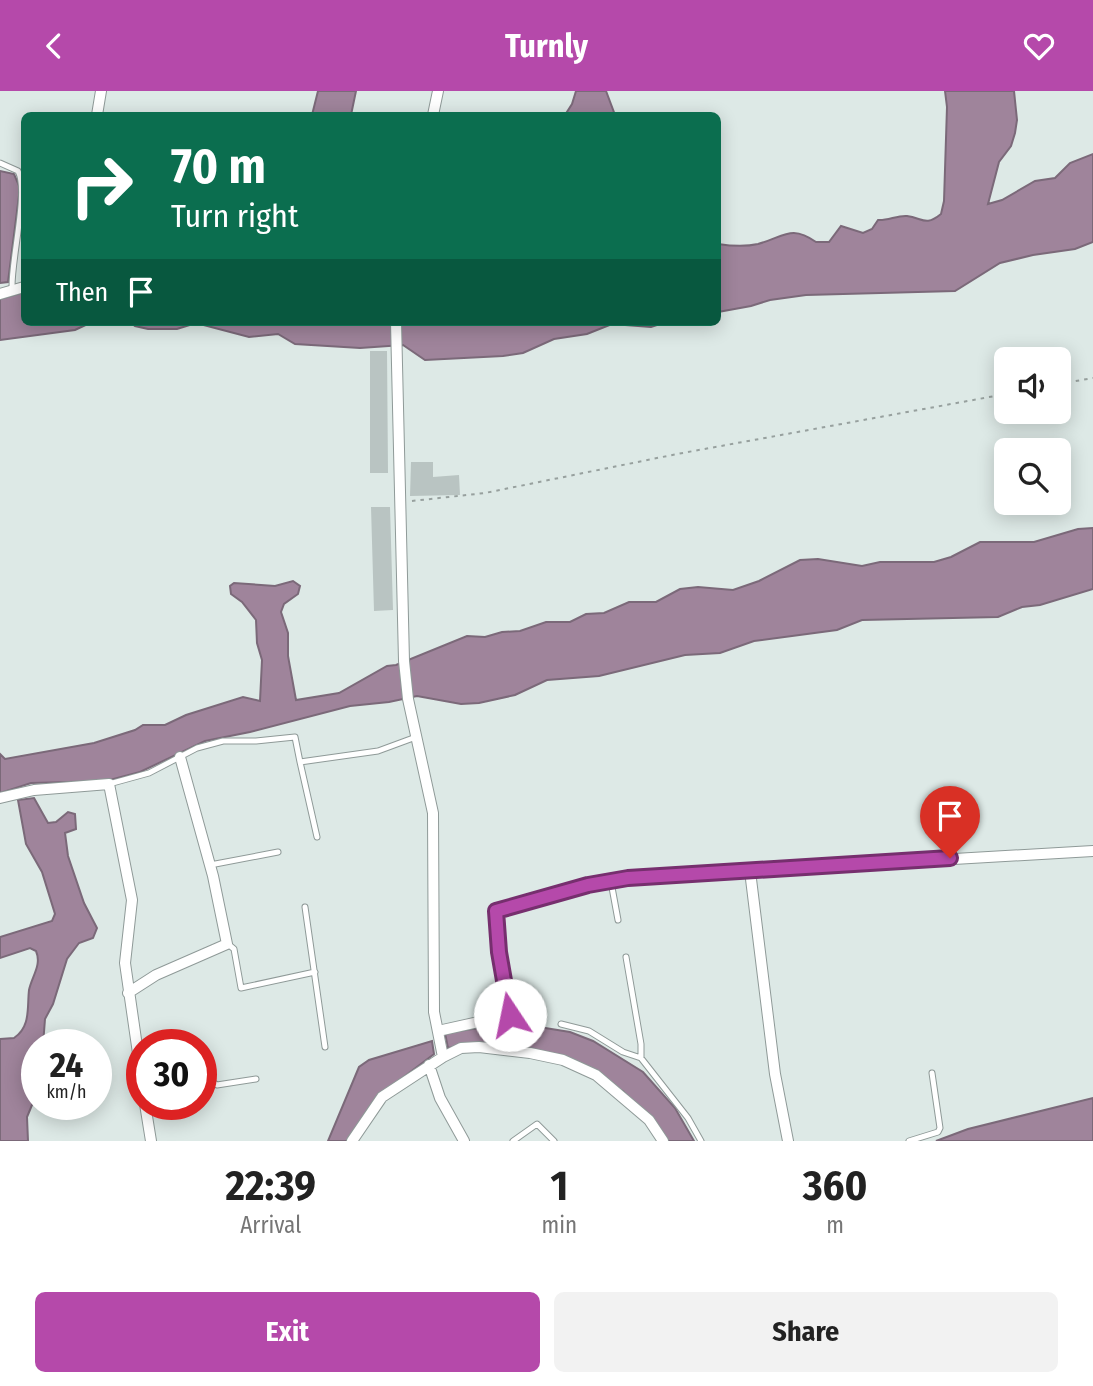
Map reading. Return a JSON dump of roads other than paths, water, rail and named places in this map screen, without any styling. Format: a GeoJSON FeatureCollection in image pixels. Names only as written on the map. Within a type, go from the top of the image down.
{"type":"FeatureCollection","features":[{"type":"Feature","properties":{"kind":"street"},"geometry":{"type":"LineString","coordinates":[[98,112],[102,91]]}},
{"type":"Feature","properties":{"kind":"street"},"geometry":{"type":"LineString","coordinates":[[434,112],[438,91]]}},
{"type":"Feature","properties":{"kind":"street"},"geometry":{"type":"LineString","coordinates":[[0,295],[21,289]]}},
{"type":"Feature","properties":{"kind":"street"},"geometry":{"type":"LineString","coordinates":[[396,326],[404,661],[408,699],[433,813],[434,1012],[443,1057]]}},
{"type":"Feature","properties":{"kind":"street"},"geometry":{"type":"LineString","coordinates":[[128,993],[156,975],[228,944],[210,865],[180,757]]}},
{"type":"Feature","properties":{"kind":"street"},"geometry":{"type":"LineString","coordinates":[[0,798],[34,790],[109,784],[132,900],[125,951],[134,1029]]}},
{"type":"Feature","properties":{"kind":"street"},"geometry":{"type":"LineString","coordinates":[[438,1031],[510,1015],[499,952],[496,911],[610,880],[1093,851]]}},
{"type":"Feature","properties":{"kind":"street"},"geometry":{"type":"LineString","coordinates":[[750,871],[775,1074],[788,1141]]}},
{"type":"Feature","properties":{"kind":"street"},"geometry":{"type":"LineString","coordinates":[[352,1141],[382,1097],[443,1057],[461,1048],[479,1047],[530,1053],[567,1062],[596,1075],[649,1120],[663,1141]]}},
{"type":"Feature","properties":{"kind":"street"},"geometry":{"type":"LineString","coordinates":[[429,1065],[440,1098],[464,1141]]}},
{"type":"Feature","properties":{"kind":"street"},"geometry":{"type":"LineString","coordinates":[[148,1120],[151,1141]]}},
{"type":"Feature","properties":{"kind":"lane"},"geometry":{"type":"LineString","coordinates":[[0,163],[18,171],[21,178]]}},
{"type":"Feature","properties":{"kind":"lane"},"geometry":{"type":"LineString","coordinates":[[13,291],[14,252],[21,198]]}},
{"type":"Feature","properties":{"kind":"lane"},"geometry":{"type":"LineString","coordinates":[[109,784],[149,773],[197,748],[223,741],[295,737],[317,837]]}},
{"type":"Feature","properties":{"kind":"lane"},"geometry":{"type":"LineString","coordinates":[[300,762],[378,751],[417,737]]}},
{"type":"Feature","properties":{"kind":"lane"},"geometry":{"type":"LineString","coordinates":[[210,865],[278,852]]}},
{"type":"Feature","properties":{"kind":"lane"},"geometry":{"type":"LineString","coordinates":[[610,880],[618,920]]}},
{"type":"Feature","properties":{"kind":"lane"},"geometry":{"type":"LineString","coordinates":[[305,907],[325,1047]]}},
{"type":"Feature","properties":{"kind":"lane"},"geometry":{"type":"LineString","coordinates":[[228,944],[234,949],[241,988],[314,972]]}},
{"type":"Feature","properties":{"kind":"lane"},"geometry":{"type":"LineString","coordinates":[[626,957],[641,1058]]}},
{"type":"Feature","properties":{"kind":"lane"},"geometry":{"type":"LineString","coordinates":[[561,1024],[589,1031],[623,1052],[641,1058],[688,1118],[701,1141]]}},
{"type":"Feature","properties":{"kind":"lane"},"geometry":{"type":"LineString","coordinates":[[909,1141],[938,1132],[940,1128],[941,1119],[932,1073]]}},
{"type":"Feature","properties":{"kind":"lane"},"geometry":{"type":"LineString","coordinates":[[217,1085],[256,1079]]}},
{"type":"Feature","properties":{"kind":"lane"},"geometry":{"type":"LineString","coordinates":[[513,1141],[537,1124],[554,1141]]}}]}
